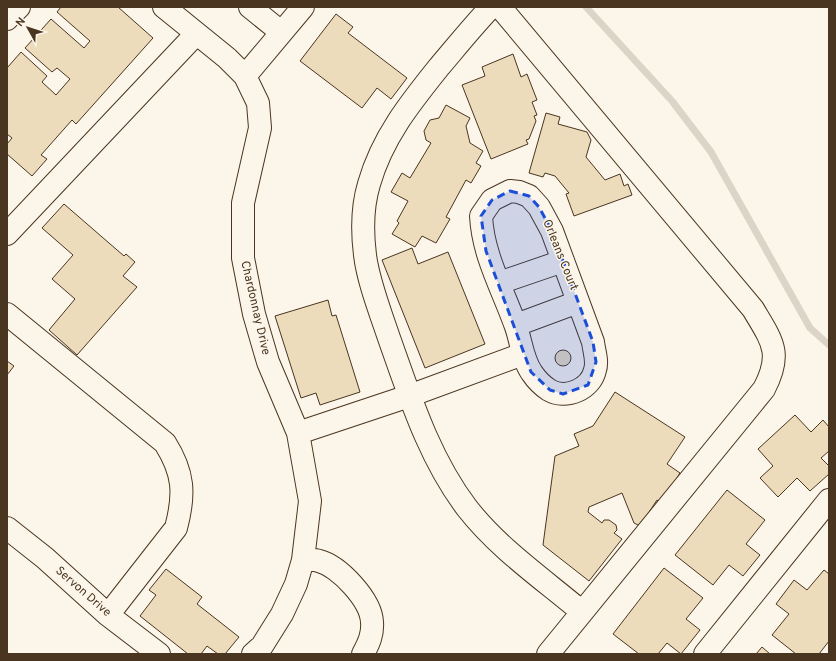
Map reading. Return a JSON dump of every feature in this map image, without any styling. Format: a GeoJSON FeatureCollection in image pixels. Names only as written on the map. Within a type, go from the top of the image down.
{"type":"FeatureCollection","features":[{"type":"Feature","properties":{"kind":"street"},"geometry":{"type":"LineString","coordinates":[[7,19],[19,7]]}},
{"type":"Feature","properties":{"kind":"street","name":"Chardonnay Drive"},"geometry":{"type":"LineString","coordinates":[[164,7],[245,76],[258,102],[260,128],[244,203],[243,258],[254,314],[268,362],[298,433],[310,501],[303,560],[296,584],[282,614],[262,646],[254,654]]}},
{"type":"Feature","properties":{"kind":"street"},"geometry":{"type":"LineString","coordinates":[[250,7],[282,32]]}},
{"type":"Feature","properties":{"kind":"street"},"geometry":{"type":"LineString","coordinates":[[245,76],[303,7]]}},
{"type":"Feature","properties":{"kind":"street"},"geometry":{"type":"LineString","coordinates":[[491,7],[472,27],[399,119],[379,157],[369,184],[363,210],[365,257],[381,314],[409,396],[432,452],[466,507],[483,527],[505,548],[582,612]]}},
{"type":"Feature","properties":{"kind":"street"},"geometry":{"type":"LineString","coordinates":[[500,7],[613,139],[700,247],[753,309],[771,340],[774,350],[772,373],[764,389],[548,654]]}},
{"type":"Feature","properties":{"kind":"street"},"geometry":{"type":"LineString","coordinates":[[7,234],[196,34]]}},
{"type":"Feature","properties":{"kind":"street","name":"Orleans Court"},"geometry":{"type":"LineString","coordinates":[[510,191],[519,192],[529,196],[539,207],[552,231],[563,261],[593,342],[596,362],[595,371],[588,385],[577,391],[563,394],[550,390],[531,372],[523,354],[516,325],[486,251],[481,216],[492,200],[510,191]]}},
{"type":"Feature","properties":{"kind":"street"},"geometry":{"type":"LineString","coordinates":[[499,283],[563,261]]}},
{"type":"Feature","properties":{"kind":"street"},"geometry":{"type":"LineString","coordinates":[[516,325],[578,302]]}},
{"type":"Feature","properties":{"kind":"street"},"geometry":{"type":"LineString","coordinates":[[7,314],[160,439],[175,459],[183,491],[181,511],[176,528],[108,615]]}},
{"type":"Feature","properties":{"kind":"street"},"geometry":{"type":"LineString","coordinates":[[298,433],[409,396],[523,354]]}},
{"type":"Feature","properties":{"kind":"street"},"geometry":{"type":"LineString","coordinates":[[705,654],[829,500]]}},
{"type":"Feature","properties":{"kind":"street","name":"Servon Drive"},"geometry":{"type":"LineString","coordinates":[[7,528],[45,558],[108,615],[159,654]]}},
{"type":"Feature","properties":{"kind":"street"},"geometry":{"type":"LineString","coordinates":[[303,560],[319,561],[333,568],[353,585],[364,601],[372,620],[371,639],[363,654]]}},
{"type":"Feature","properties":{"kind":"highlighted area"},"geometry":{"type":"Polygon","coordinates":[[[510,191],[529,196],[539,207],[552,231],[593,342],[596,362],[588,385],[563,394],[550,390],[531,372],[486,251],[482,232],[481,216],[486,208],[492,200],[510,191]]]}},
{"type":"Feature","properties":{"kind":"building"},"geometry":{"type":"Polygon","coordinates":[[[61,7],[118,7],[153,38],[76,124],[72,120],[41,155],[47,159],[32,176],[7,154],[7,144],[12,138],[7,134],[7,68],[21,52],[47,76],[42,82],[56,95],[70,79],[57,68],[52,72],[25,48],[51,19],[84,48],[90,41],[57,12],[61,7]]]}},
{"type":"Feature","properties":{"kind":"building"},"geometry":{"type":"Polygon","coordinates":[[[336,14],[353,27],[348,33],[407,78],[391,99],[377,88],[362,108],[300,61],[336,14]]]}},
{"type":"Feature","properties":{"kind":"building"},"geometry":{"type":"Polygon","coordinates":[[[513,54],[521,77],[527,74],[537,100],[532,102],[537,115],[534,116],[536,121],[529,139],[526,140],[528,144],[491,159],[462,85],[485,76],[482,67],[513,54]]]}},
{"type":"Feature","properties":{"kind":"building"},"geometry":{"type":"Polygon","coordinates":[[[446,105],[470,118],[466,126],[470,143],[483,151],[476,163],[481,166],[471,183],[466,180],[446,217],[450,219],[436,243],[422,236],[415,247],[392,234],[399,223],[397,221],[408,201],[391,192],[402,173],[410,178],[431,143],[426,140],[424,131],[430,120],[439,118],[446,105]]]}},
{"type":"Feature","properties":{"kind":"building"},"geometry":{"type":"Polygon","coordinates":[[[546,113],[560,117],[558,124],[587,132],[591,140],[586,157],[605,180],[620,174],[624,186],[628,184],[632,195],[574,216],[566,194],[569,193],[555,176],[545,173],[543,177],[529,173],[546,113]]]}},
{"type":"Feature","properties":{"kind":"building"},"geometry":{"type":"Polygon","coordinates":[[[64,204],[124,256],[126,254],[135,262],[123,276],[137,287],[77,355],[49,330],[75,299],[52,279],[73,255],[42,228],[64,204]]]}},
{"type":"Feature","properties":{"kind":"building"},"geometry":{"type":"Polygon","coordinates":[[[412,248],[418,264],[448,252],[485,344],[425,368],[382,260],[412,248]]]}},
{"type":"Feature","properties":{"kind":"building"},"geometry":{"type":"Polygon","coordinates":[[[328,300],[332,316],[336,315],[360,392],[320,405],[316,393],[301,398],[275,316],[328,300]]]}},
{"type":"Feature","properties":{"kind":"building"},"geometry":{"type":"Polygon","coordinates":[[[563,350],[569,352],[571,358],[569,364],[563,366],[557,364],[555,358],[557,352],[563,350]]]}},
{"type":"Feature","properties":{"kind":"building"},"geometry":{"type":"Polygon","coordinates":[[[7,361],[14,366],[7,375],[7,361]]]}},
{"type":"Feature","properties":{"kind":"building"},"geometry":{"type":"Polygon","coordinates":[[[615,392],[685,437],[667,464],[680,473],[661,503],[657,500],[640,526],[634,523],[622,493],[589,507],[588,512],[602,523],[604,520],[609,520],[616,525],[617,530],[614,533],[622,539],[589,581],[543,545],[555,456],[579,446],[574,434],[593,426],[615,392]]]}},
{"type":"Feature","properties":{"kind":"building"},"geometry":{"type":"Polygon","coordinates":[[[795,415],[811,432],[823,420],[829,427],[829,451],[821,458],[829,466],[829,474],[810,491],[797,478],[778,497],[760,478],[773,466],[758,449],[795,415]]]}},
{"type":"Feature","properties":{"kind":"building"},"geometry":{"type":"Polygon","coordinates":[[[727,490],[765,520],[746,544],[760,555],[743,576],[729,565],[713,585],[675,555],[727,490]]]}},
{"type":"Feature","properties":{"kind":"building"},"geometry":{"type":"Polygon","coordinates":[[[664,568],[703,598],[686,619],[700,630],[681,654],[667,643],[658,654],[639,654],[613,634],[664,568]]]}},
{"type":"Feature","properties":{"kind":"building"},"geometry":{"type":"Polygon","coordinates":[[[166,569],[202,597],[197,604],[239,637],[225,654],[218,654],[207,646],[201,654],[188,654],[140,616],[156,595],[149,590],[166,569]]]}},
{"type":"Feature","properties":{"kind":"building"},"geometry":{"type":"Polygon","coordinates":[[[824,570],[829,574],[829,641],[819,654],[796,654],[772,635],[789,614],[776,604],[794,580],[807,590],[824,570]]]}},
{"type":"Feature","properties":{"kind":"building"},"geometry":{"type":"Polygon","coordinates":[[[762,647],[770,654],[756,654],[762,647]]]}},
{"type":"Feature","properties":{"kind":"waterway"},"geometry":{"type":"LineString","coordinates":[[586,7],[672,101],[711,152],[810,328],[829,345]]}}]}
